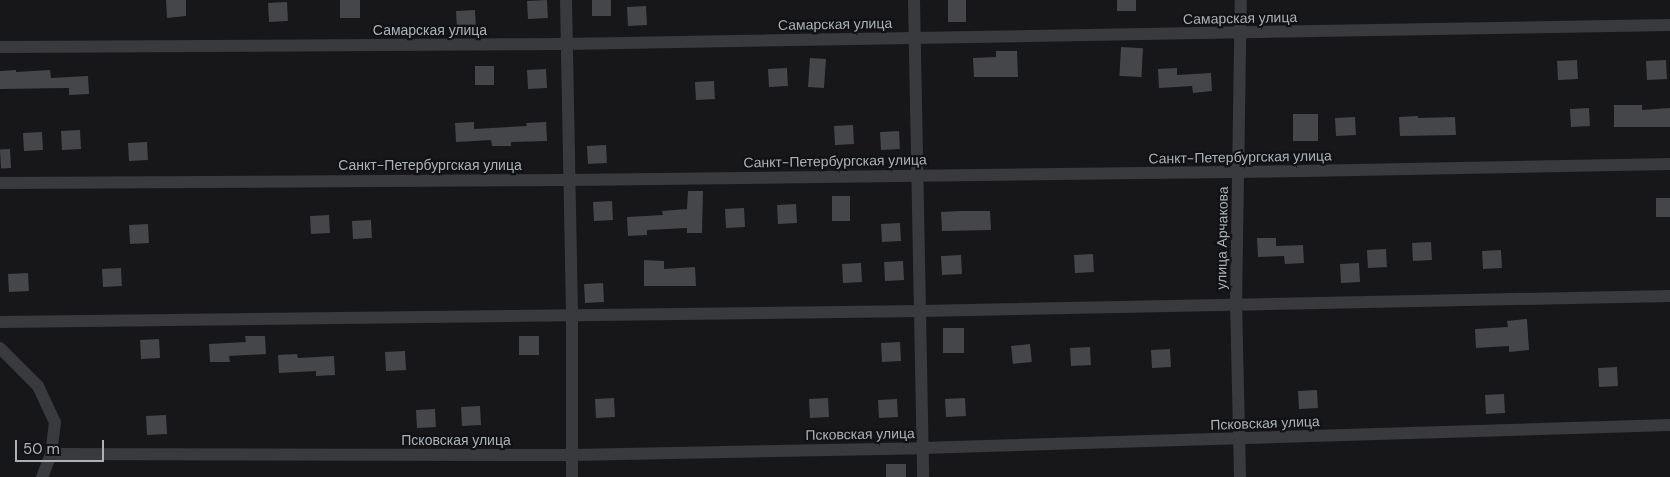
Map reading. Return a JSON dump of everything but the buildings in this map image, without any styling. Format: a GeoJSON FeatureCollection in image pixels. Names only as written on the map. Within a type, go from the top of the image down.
{"type":"FeatureCollection","features":[{"type":"Feature","properties":{"kind":"street"},"geometry":{"type":"LineString","coordinates":[[566,0],[572,316],[572,477]]}},
{"type":"Feature","properties":{"kind":"street"},"geometry":{"type":"LineString","coordinates":[[914,0],[921,310],[922,477]]}},
{"type":"Feature","properties":{"kind":"street","name":"улица Арчакова"},"geometry":{"type":"LineString","coordinates":[[1240,477],[1236,304],[1241,0]]}},
{"type":"Feature","properties":{"kind":"street","name":"Самарская улица"},"geometry":{"type":"LineString","coordinates":[[0,47],[566,44],[1670,25]]}},
{"type":"Feature","properties":{"kind":"street","name":"Санкт-Петербургская улица"},"geometry":{"type":"LineString","coordinates":[[0,183],[570,180],[1238,172],[1670,164]]}},
{"type":"Feature","properties":{"kind":"street"},"geometry":{"type":"LineString","coordinates":[[0,322],[572,316],[1670,296]]}},
{"type":"Feature","properties":{"kind":"street"},"geometry":{"type":"LineString","coordinates":[[0,348],[38,386],[55,422],[51,454],[42,477]]}},
{"type":"Feature","properties":{"kind":"street","name":"Псковская улица"},"geometry":{"type":"LineString","coordinates":[[51,454],[571,455],[922,448],[1670,425]]}}]}
